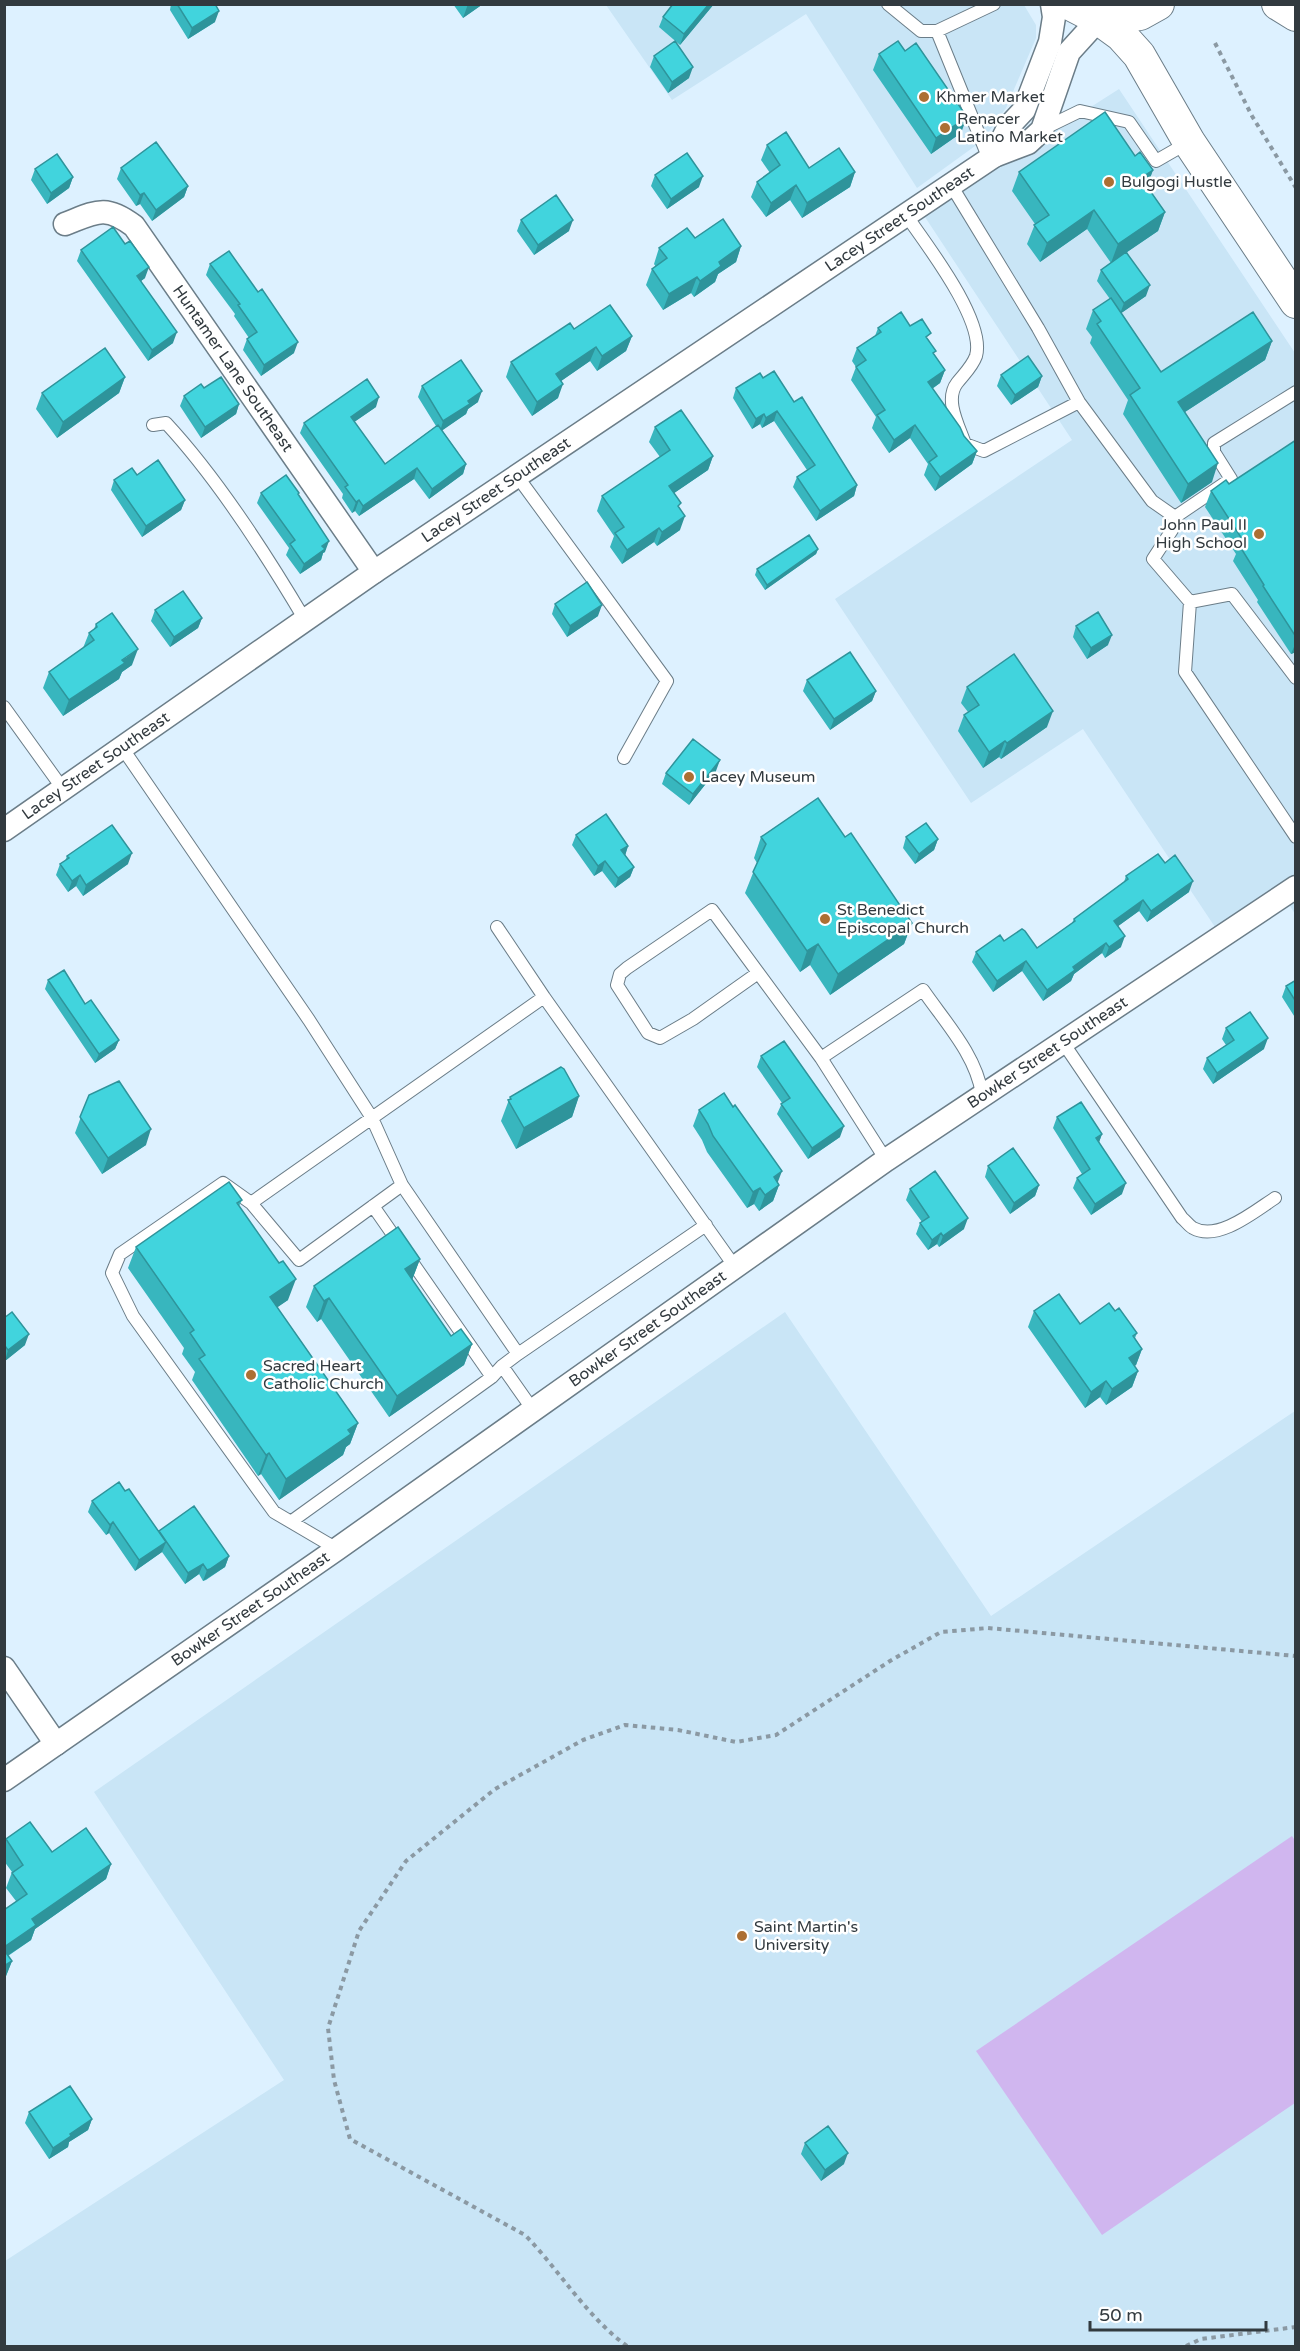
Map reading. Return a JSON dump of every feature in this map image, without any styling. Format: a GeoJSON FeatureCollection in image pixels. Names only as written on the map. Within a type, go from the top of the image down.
{"type":"FeatureCollection","features":[{"type":"Feature","properties":{"kind":"main road"},"geometry":{"type":"LineString","coordinates":[[1070,4],[1099,19],[1120,35],[1139,55],[1189,142],[1296,302]]}},
{"type":"Feature","properties":{"kind":"main road"},"geometry":{"type":"LineString","coordinates":[[1099,19],[1140,14],[1158,4]]}},
{"type":"Feature","properties":{"kind":"main road"},"geometry":{"type":"LineString","coordinates":[[1278,4],[1296,15]]}},
{"type":"Feature","properties":{"kind":"street","name":"Lacey Street Southeast"},"geometry":{"type":"LineString","coordinates":[[992,157],[1009,126],[1024,110],[1050,42],[1054,17],[1052,4]]}},
{"type":"Feature","properties":{"kind":"street"},"geometry":{"type":"LineString","coordinates":[[1042,130],[1069,52],[1099,19]]}},
{"type":"Feature","properties":{"kind":"street","name":"Lacey Street Southeast"},"geometry":{"type":"LineString","coordinates":[[4,830],[374,572],[992,157],[1028,143],[1042,130]]}},
{"type":"Feature","properties":{"kind":"street","name":"Huntamer Lane Southeast"},"geometry":{"type":"LineString","coordinates":[[65,224],[98,211],[119,214],[134,226],[374,572]]}},
{"type":"Feature","properties":{"kind":"street","name":"Bowker Street Southeast"},"geometry":{"type":"LineString","coordinates":[[4,1780],[337,1549],[886,1160],[1296,887]]}},
{"type":"Feature","properties":{"kind":"street"},"geometry":{"type":"LineString","coordinates":[[4,1668],[56,1744]]}},
{"type":"Feature","properties":{"kind":"lane"},"geometry":{"type":"LineString","coordinates":[[888,4],[921,31],[937,32],[994,4]]}},
{"type":"Feature","properties":{"kind":"lane"},"geometry":{"type":"LineString","coordinates":[[937,32],[992,157]]}},
{"type":"Feature","properties":{"kind":"lane"},"geometry":{"type":"LineString","coordinates":[[1042,130],[1080,111],[1129,122],[1156,161],[1189,142]]}},
{"type":"Feature","properties":{"kind":"lane"},"geometry":{"type":"LineString","coordinates":[[951,185],[1038,328],[1079,402],[1152,501],[1175,517]]}},
{"type":"Feature","properties":{"kind":"lane"},"geometry":{"type":"LineString","coordinates":[[906,215],[948,276],[974,326],[976,355],[969,369],[955,385],[951,406],[965,444],[984,451],[1079,402]]}},
{"type":"Feature","properties":{"kind":"lane"},"geometry":{"type":"LineString","coordinates":[[1296,392],[1214,443],[1215,452],[1232,479],[1175,517],[1172,530],[1153,559],[1190,602],[1185,672],[1296,837]]}},
{"type":"Feature","properties":{"kind":"lane"},"geometry":{"type":"LineString","coordinates":[[153,425],[166,423],[187,445],[278,573],[305,620]]}},
{"type":"Feature","properties":{"kind":"lane"},"geometry":{"type":"LineString","coordinates":[[517,476],[667,681],[624,758]]}},
{"type":"Feature","properties":{"kind":"lane"},"geometry":{"type":"LineString","coordinates":[[1190,602],[1232,594],[1296,678]]}},
{"type":"Feature","properties":{"kind":"lane"},"geometry":{"type":"LineString","coordinates":[[4,707],[63,789]]}},
{"type":"Feature","properties":{"kind":"lane"},"geometry":{"type":"LineString","coordinates":[[123,749],[303,1011],[372,1118],[402,1185],[518,1354]]}},
{"type":"Feature","properties":{"kind":"lane"},"geometry":{"type":"LineString","coordinates":[[758,973],[693,1019],[660,1038],[648,1034],[617,985],[620,974],[627,968],[712,910],[821,1058],[886,1160]]}},
{"type":"Feature","properties":{"kind":"lane"},"geometry":{"type":"LineString","coordinates":[[496,927],[735,1267]]}},
{"type":"Feature","properties":{"kind":"lane"},"geometry":{"type":"LineString","coordinates":[[821,1058],[923,990],[971,1059],[980,1076],[982,1094]]}},
{"type":"Feature","properties":{"kind":"lane"},"geometry":{"type":"LineString","coordinates":[[250,1203],[544,997]]}},
{"type":"Feature","properties":{"kind":"lane"},"geometry":{"type":"LineString","coordinates":[[1062,1041],[1182,1218],[1195,1229],[1215,1232],[1235,1224],[1275,1198]]}},
{"type":"Feature","properties":{"kind":"lane"},"geometry":{"type":"LineString","coordinates":[[337,1549],[274,1512],[133,1316],[112,1273],[120,1254],[223,1183],[250,1203],[299,1260],[402,1185]]}},
{"type":"Feature","properties":{"kind":"lane"},"geometry":{"type":"LineString","coordinates":[[374,1206],[492,1377]]}},
{"type":"Feature","properties":{"kind":"lane"},"geometry":{"type":"LineString","coordinates":[[292,1521],[492,1377],[502,1365],[706,1225]]}},
{"type":"Feature","properties":{"kind":"lane"},"geometry":{"type":"LineString","coordinates":[[502,1365],[533,1410]]}},
{"type":"Feature","properties":{"kind":"path"},"geometry":{"type":"LineString","coordinates":[[1215,43],[1252,116],[1296,188]]}},
{"type":"Feature","properties":{"kind":"path"},"geometry":{"type":"LineString","coordinates":[[627,2346],[609,2333],[548,2258],[525,2235],[350,2139],[334,2080],[328,2028],[359,1931],[406,1861],[495,1790],[583,1740],[625,1725],[678,1730],[736,1742],[776,1735],[890,1661],[941,1632],[988,1628],[1296,1656]]}},
{"type":"Feature","properties":{"kind":"path"},"geometry":{"type":"LineString","coordinates":[[1186,2346],[1201,2339],[1296,2327]]}},
{"type":"Feature","properties":{"kind":"shaded area"},"geometry":{"type":"Polygon","coordinates":[[[606,5],[1024,5],[1036,25],[1036,38],[1006,108],[982,141],[917,188],[806,14],[672,100],[606,5]]]}},
{"type":"Feature","properties":{"kind":"shaded area"},"geometry":{"type":"Polygon","coordinates":[[[1119,89],[1295,353],[1295,914],[1283,895],[1221,936],[1083,729],[971,803],[835,599],[1072,440],[923,214],[1119,89]]]}},
{"type":"Feature","properties":{"kind":"shaded area","name":"Saint Martin's University"},"geometry":{"type":"Polygon","coordinates":[[[785,1312],[991,1616],[1295,1411],[1295,2346],[5,2346],[5,2261],[284,2080],[94,1792],[785,1312]]]}},
{"type":"Feature","properties":{"kind":"shaded area"},"geometry":{"type":"Polygon","coordinates":[[[1292,1836],[1296,1842],[1295,2103],[1102,2235],[976,2051],[1292,1836]]]}},
{"type":"Feature","properties":{"kind":"building"},"geometry":{"type":"Polygon","coordinates":[[[177,4],[215,4],[219,11],[192,28],[177,4]]]}},
{"type":"Feature","properties":{"kind":"building"},"geometry":{"type":"Polygon","coordinates":[[[673,4],[709,4],[684,34],[663,17],[673,4]]]}},
{"type":"Feature","properties":{"kind":"building"},"geometry":{"type":"Polygon","coordinates":[[[675,41],[693,67],[672,82],[654,56],[675,41]]]}},
{"type":"Feature","properties":{"kind":"building"},"geometry":{"type":"Polygon","coordinates":[[[898,41],[905,51],[916,43],[967,117],[936,138],[879,54],[898,41]]]}},
{"type":"Feature","properties":{"kind":"building"},"geometry":{"type":"Polygon","coordinates":[[[1105,112],[1135,156],[1140,152],[1153,170],[1141,178],[1165,212],[1118,244],[1094,210],[1047,243],[1034,225],[1049,215],[1019,172],[1105,112]]]}},
{"type":"Feature","properties":{"kind":"building"},"geometry":{"type":"Polygon","coordinates":[[[786,132],[809,168],[839,148],[855,172],[807,203],[796,185],[771,203],[757,182],[780,165],[767,145],[786,132]]]}},
{"type":"Feature","properties":{"kind":"building"},"geometry":{"type":"Polygon","coordinates":[[[156,142],[188,186],[156,210],[144,193],[140,195],[121,168],[156,142]]]}},
{"type":"Feature","properties":{"kind":"building"},"geometry":{"type":"Polygon","coordinates":[[[687,153],[703,176],[671,199],[655,175],[687,153]]]}},
{"type":"Feature","properties":{"kind":"building"},"geometry":{"type":"Polygon","coordinates":[[[57,154],[73,177],[51,193],[35,169],[57,154]]]}},
{"type":"Feature","properties":{"kind":"building"},"geometry":{"type":"Polygon","coordinates":[[[556,195],[573,220],[538,245],[521,220],[556,195]]]}},
{"type":"Feature","properties":{"kind":"building"},"geometry":{"type":"Polygon","coordinates":[[[723,219],[741,246],[719,262],[721,266],[700,281],[697,277],[669,294],[652,269],[667,258],[659,248],[687,228],[695,238],[723,219]]]}},
{"type":"Feature","properties":{"kind":"building"},"geometry":{"type":"Polygon","coordinates":[[[113,227],[125,244],[130,241],[149,267],[137,276],[177,332],[152,350],[81,250],[113,227]]]}},
{"type":"Feature","properties":{"kind":"building"},"geometry":{"type":"Polygon","coordinates":[[[229,251],[258,292],[262,289],[298,342],[264,365],[247,339],[257,332],[238,305],[240,304],[210,264],[229,251]]]}},
{"type":"Feature","properties":{"kind":"building"},"geometry":{"type":"Polygon","coordinates":[[[1126,252],[1150,285],[1124,303],[1101,270],[1126,252]]]}},
{"type":"Feature","properties":{"kind":"building"},"geometry":{"type":"Polygon","coordinates":[[[1111,298],[1161,372],[1253,312],[1272,341],[1178,402],[1218,463],[1188,484],[1130,395],[1140,388],[1097,324],[1101,321],[1093,310],[1111,298]]]}},
{"type":"Feature","properties":{"kind":"building"},"geometry":{"type":"Polygon","coordinates":[[[610,305],[632,336],[602,356],[596,347],[556,374],[563,384],[537,402],[511,362],[570,323],[574,329],[610,305]]]}},
{"type":"Feature","properties":{"kind":"building"},"geometry":{"type":"Polygon","coordinates":[[[901,312],[910,326],[922,319],[931,333],[926,337],[936,351],[933,353],[945,370],[928,382],[964,436],[977,451],[940,477],[929,462],[937,456],[915,425],[894,440],[877,415],[885,410],[856,367],[866,360],[857,348],[881,332],[878,328],[901,312]]]}},
{"type":"Feature","properties":{"kind":"building"},"geometry":{"type":"Polygon","coordinates":[[[105,348],[125,377],[63,422],[42,393],[105,348]]]}},
{"type":"Feature","properties":{"kind":"building"},"geometry":{"type":"Polygon","coordinates":[[[1028,356],[1042,376],[1015,395],[1001,375],[1028,356]]]}},
{"type":"Feature","properties":{"kind":"building"},"geometry":{"type":"Polygon","coordinates":[[[461,360],[482,391],[468,401],[470,404],[443,421],[422,386],[461,360]]]}},
{"type":"Feature","properties":{"kind":"building"},"geometry":{"type":"Polygon","coordinates":[[[774,371],[794,402],[802,397],[857,485],[820,511],[797,477],[815,465],[777,411],[766,418],[764,414],[756,419],[736,388],[760,373],[763,378],[774,371]]]}},
{"type":"Feature","properties":{"kind":"building"},"geometry":{"type":"Polygon","coordinates":[[[221,377],[239,404],[205,427],[184,396],[201,384],[204,388],[221,377]]]}},
{"type":"Feature","properties":{"kind":"building"},"geometry":{"type":"Polygon","coordinates":[[[367,379],[379,397],[351,417],[385,464],[438,425],[466,464],[432,489],[417,468],[363,506],[359,500],[356,502],[345,487],[348,485],[304,423],[367,379]]]}},
{"type":"Feature","properties":{"kind":"building"},"geometry":{"type":"Polygon","coordinates":[[[681,410],[713,456],[669,486],[681,503],[678,506],[685,516],[662,532],[659,528],[627,550],[615,533],[624,527],[602,496],[670,450],[655,427],[681,410]]]}},
{"type":"Feature","properties":{"kind":"building","name":"John Paul II High School"},"geometry":{"type":"Polygon","coordinates":[[[1296,440],[1296,637],[1239,545],[1244,542],[1211,491],[1226,480],[1229,484],[1296,440]]]}},
{"type":"Feature","properties":{"kind":"building"},"geometry":{"type":"Polygon","coordinates":[[[158,460],[185,500],[146,526],[114,480],[132,468],[137,475],[158,460]]]}},
{"type":"Feature","properties":{"kind":"building"},"geometry":{"type":"Polygon","coordinates":[[[286,475],[329,541],[322,546],[325,549],[304,564],[290,544],[295,540],[261,493],[286,475]]]}},
{"type":"Feature","properties":{"kind":"building"},"geometry":{"type":"Polygon","coordinates":[[[809,535],[818,549],[767,585],[757,569],[809,535]]]}},
{"type":"Feature","properties":{"kind":"building"},"geometry":{"type":"Polygon","coordinates":[[[587,582],[602,605],[570,626],[555,604],[587,582]]]}},
{"type":"Feature","properties":{"kind":"building"},"geometry":{"type":"Polygon","coordinates":[[[183,591],[202,618],[174,637],[155,610],[183,591]]]}},
{"type":"Feature","properties":{"kind":"building"},"geometry":{"type":"Polygon","coordinates":[[[1098,612],[1112,635],[1091,648],[1076,626],[1098,612]]]}},
{"type":"Feature","properties":{"kind":"building"},"geometry":{"type":"Polygon","coordinates":[[[112,613],[138,649],[122,660],[125,663],[69,700],[49,672],[94,640],[89,633],[97,627],[96,624],[112,613]]]}},
{"type":"Feature","properties":{"kind":"building"},"geometry":{"type":"Polygon","coordinates":[[[850,652],[876,691],[834,719],[807,680],[850,652]]]}},
{"type":"Feature","properties":{"kind":"building"},"geometry":{"type":"Polygon","coordinates":[[[1014,654],[1053,711],[1007,743],[1005,741],[989,752],[964,715],[979,705],[967,687],[1014,654]]]}},
{"type":"Feature","properties":{"kind":"building","name":"Lacey Museum"},"geometry":{"type":"Polygon","coordinates":[[[693,739],[720,760],[693,794],[666,773],[693,739]]]}},
{"type":"Feature","properties":{"kind":"building","name":"St Benedict Episcopal Church"},"geometry":{"type":"Polygon","coordinates":[[[818,798],[845,837],[851,833],[912,923],[838,974],[818,944],[807,951],[753,872],[766,844],[761,837],[818,798]]]}},
{"type":"Feature","properties":{"kind":"building"},"geometry":{"type":"Polygon","coordinates":[[[606,814],[628,846],[621,850],[634,867],[618,878],[605,861],[598,866],[576,835],[606,814]]]}},
{"type":"Feature","properties":{"kind":"building"},"geometry":{"type":"Polygon","coordinates":[[[926,823],[938,839],[919,854],[906,837],[926,823]]]}},
{"type":"Feature","properties":{"kind":"building"},"geometry":{"type":"Polygon","coordinates":[[[112,825],[132,853],[86,885],[80,875],[72,881],[60,864],[69,858],[67,856],[112,825]]]}},
{"type":"Feature","properties":{"kind":"building"},"geometry":{"type":"Polygon","coordinates":[[[1158,854],[1165,863],[1175,855],[1193,881],[1151,911],[1143,900],[1114,921],[1125,936],[1109,947],[1106,943],[1073,967],[1075,970],[1047,990],[1026,961],[997,981],[976,952],[1000,935],[1004,941],[1022,929],[1037,948],[1128,879],[1126,876],[1158,854]]]}},
{"type":"Feature","properties":{"kind":"building"},"geometry":{"type":"Polygon","coordinates":[[[64,970],[85,1004],[91,1000],[119,1040],[99,1054],[48,980],[64,970]]]}},
{"type":"Feature","properties":{"kind":"building"},"geometry":{"type":"Polygon","coordinates":[[[1296,980],[1296,1002],[1286,986],[1296,980]]]}},
{"type":"Feature","properties":{"kind":"building"},"geometry":{"type":"Polygon","coordinates":[[[1250,1012],[1268,1038],[1217,1073],[1207,1058],[1234,1040],[1226,1028],[1250,1012]]]}},
{"type":"Feature","properties":{"kind":"building"},"geometry":{"type":"Polygon","coordinates":[[[784,1041],[844,1126],[812,1148],[781,1104],[790,1098],[761,1056],[784,1041]]]}},
{"type":"Feature","properties":{"kind":"building"},"geometry":{"type":"Polygon","coordinates":[[[561,1067],[579,1096],[524,1128],[508,1100],[561,1067]]]}},
{"type":"Feature","properties":{"kind":"building"},"geometry":{"type":"Polygon","coordinates":[[[119,1081],[151,1129],[108,1158],[80,1117],[89,1095],[119,1081]]]}},
{"type":"Feature","properties":{"kind":"building"},"geometry":{"type":"Polygon","coordinates":[[[724,1093],[782,1171],[774,1177],[779,1185],[765,1195],[760,1188],[753,1192],[713,1136],[699,1110],[724,1093]]]}},
{"type":"Feature","properties":{"kind":"building"},"geometry":{"type":"Polygon","coordinates":[[[1081,1102],[1102,1134],[1096,1138],[1126,1183],[1095,1204],[1077,1178],[1090,1169],[1057,1117],[1081,1102]]]}},
{"type":"Feature","properties":{"kind":"building"},"geometry":{"type":"Polygon","coordinates":[[[1013,1148],[1039,1185],[1014,1203],[988,1166],[1013,1148]]]}},
{"type":"Feature","properties":{"kind":"building"},"geometry":{"type":"Polygon","coordinates":[[[935,1171],[968,1218],[943,1236],[941,1233],[932,1240],[920,1223],[929,1217],[910,1189],[935,1171]]]}},
{"type":"Feature","properties":{"kind":"building"},"geometry":{"type":"Polygon","coordinates":[[[229,1182],[242,1200],[237,1203],[279,1263],[283,1261],[296,1279],[270,1297],[358,1423],[348,1430],[351,1434],[286,1479],[269,1453],[266,1455],[199,1359],[205,1355],[190,1333],[194,1330],[136,1247],[229,1182]]]}},
{"type":"Feature","properties":{"kind":"building"},"geometry":{"type":"Polygon","coordinates":[[[398,1227],[420,1259],[405,1269],[451,1336],[461,1329],[472,1344],[397,1396],[329,1298],[324,1301],[314,1286],[398,1227]]]}},
{"type":"Feature","properties":{"kind":"building"},"geometry":{"type":"Polygon","coordinates":[[[1059,1294],[1080,1324],[1109,1303],[1115,1311],[1119,1308],[1137,1333],[1133,1336],[1142,1349],[1129,1358],[1138,1371],[1112,1389],[1106,1381],[1091,1392],[1034,1311],[1059,1294]]]}},
{"type":"Feature","properties":{"kind":"building"},"geometry":{"type":"Polygon","coordinates":[[[12,1312],[29,1334],[8,1350],[4,1347],[4,1318],[12,1312]]]}},
{"type":"Feature","properties":{"kind":"building"},"geometry":{"type":"Polygon","coordinates":[[[119,1482],[125,1491],[129,1489],[166,1542],[139,1560],[113,1522],[110,1525],[92,1501],[119,1482]]]}},
{"type":"Feature","properties":{"kind":"building"},"geometry":{"type":"Polygon","coordinates":[[[194,1506],[229,1556],[210,1569],[207,1570],[203,1564],[188,1573],[159,1531],[194,1506]]]}},
{"type":"Feature","properties":{"kind":"building"},"geometry":{"type":"Polygon","coordinates":[[[30,1822],[52,1852],[86,1828],[111,1864],[32,1919],[36,1925],[4,1947],[4,1910],[27,1894],[12,1873],[23,1865],[6,1839],[30,1822]]]}},
{"type":"Feature","properties":{"kind":"building"},"geometry":{"type":"Polygon","coordinates":[[[4,1950],[12,1961],[4,1966],[4,1950]]]}},
{"type":"Feature","properties":{"kind":"building"},"geometry":{"type":"Polygon","coordinates":[[[70,2086],[92,2119],[53,2148],[29,2112],[70,2086]]]}},
{"type":"Feature","properties":{"kind":"building"},"geometry":{"type":"Polygon","coordinates":[[[828,2126],[848,2153],[825,2170],[805,2143],[828,2126]]]}},
{"type":"Feature","properties":{"kind":"place","name":"Khmer Market"},"geometry":{"type":"Point","coordinates":[924,97]}},
{"type":"Feature","properties":{"kind":"place","name":"Renacer Latino Market"},"geometry":{"type":"Point","coordinates":[945,128]}},
{"type":"Feature","properties":{"kind":"place","name":"Bulgogi Hustle"},"geometry":{"type":"Point","coordinates":[1109,182]}},
{"type":"Feature","properties":{"kind":"place","name":"John Paul II High School"},"geometry":{"type":"Point","coordinates":[1259,534]}},
{"type":"Feature","properties":{"kind":"place","name":"Lacey Museum"},"geometry":{"type":"Point","coordinates":[689,777]}},
{"type":"Feature","properties":{"kind":"place","name":"St Benedict Episcopal Church"},"geometry":{"type":"Point","coordinates":[825,919]}},
{"type":"Feature","properties":{"kind":"place","name":"Sacred Heart Catholic Church"},"geometry":{"type":"Point","coordinates":[251,1375]}},
{"type":"Feature","properties":{"kind":"place","name":"Saint Martin's University"},"geometry":{"type":"Point","coordinates":[742,1936]}}]}
